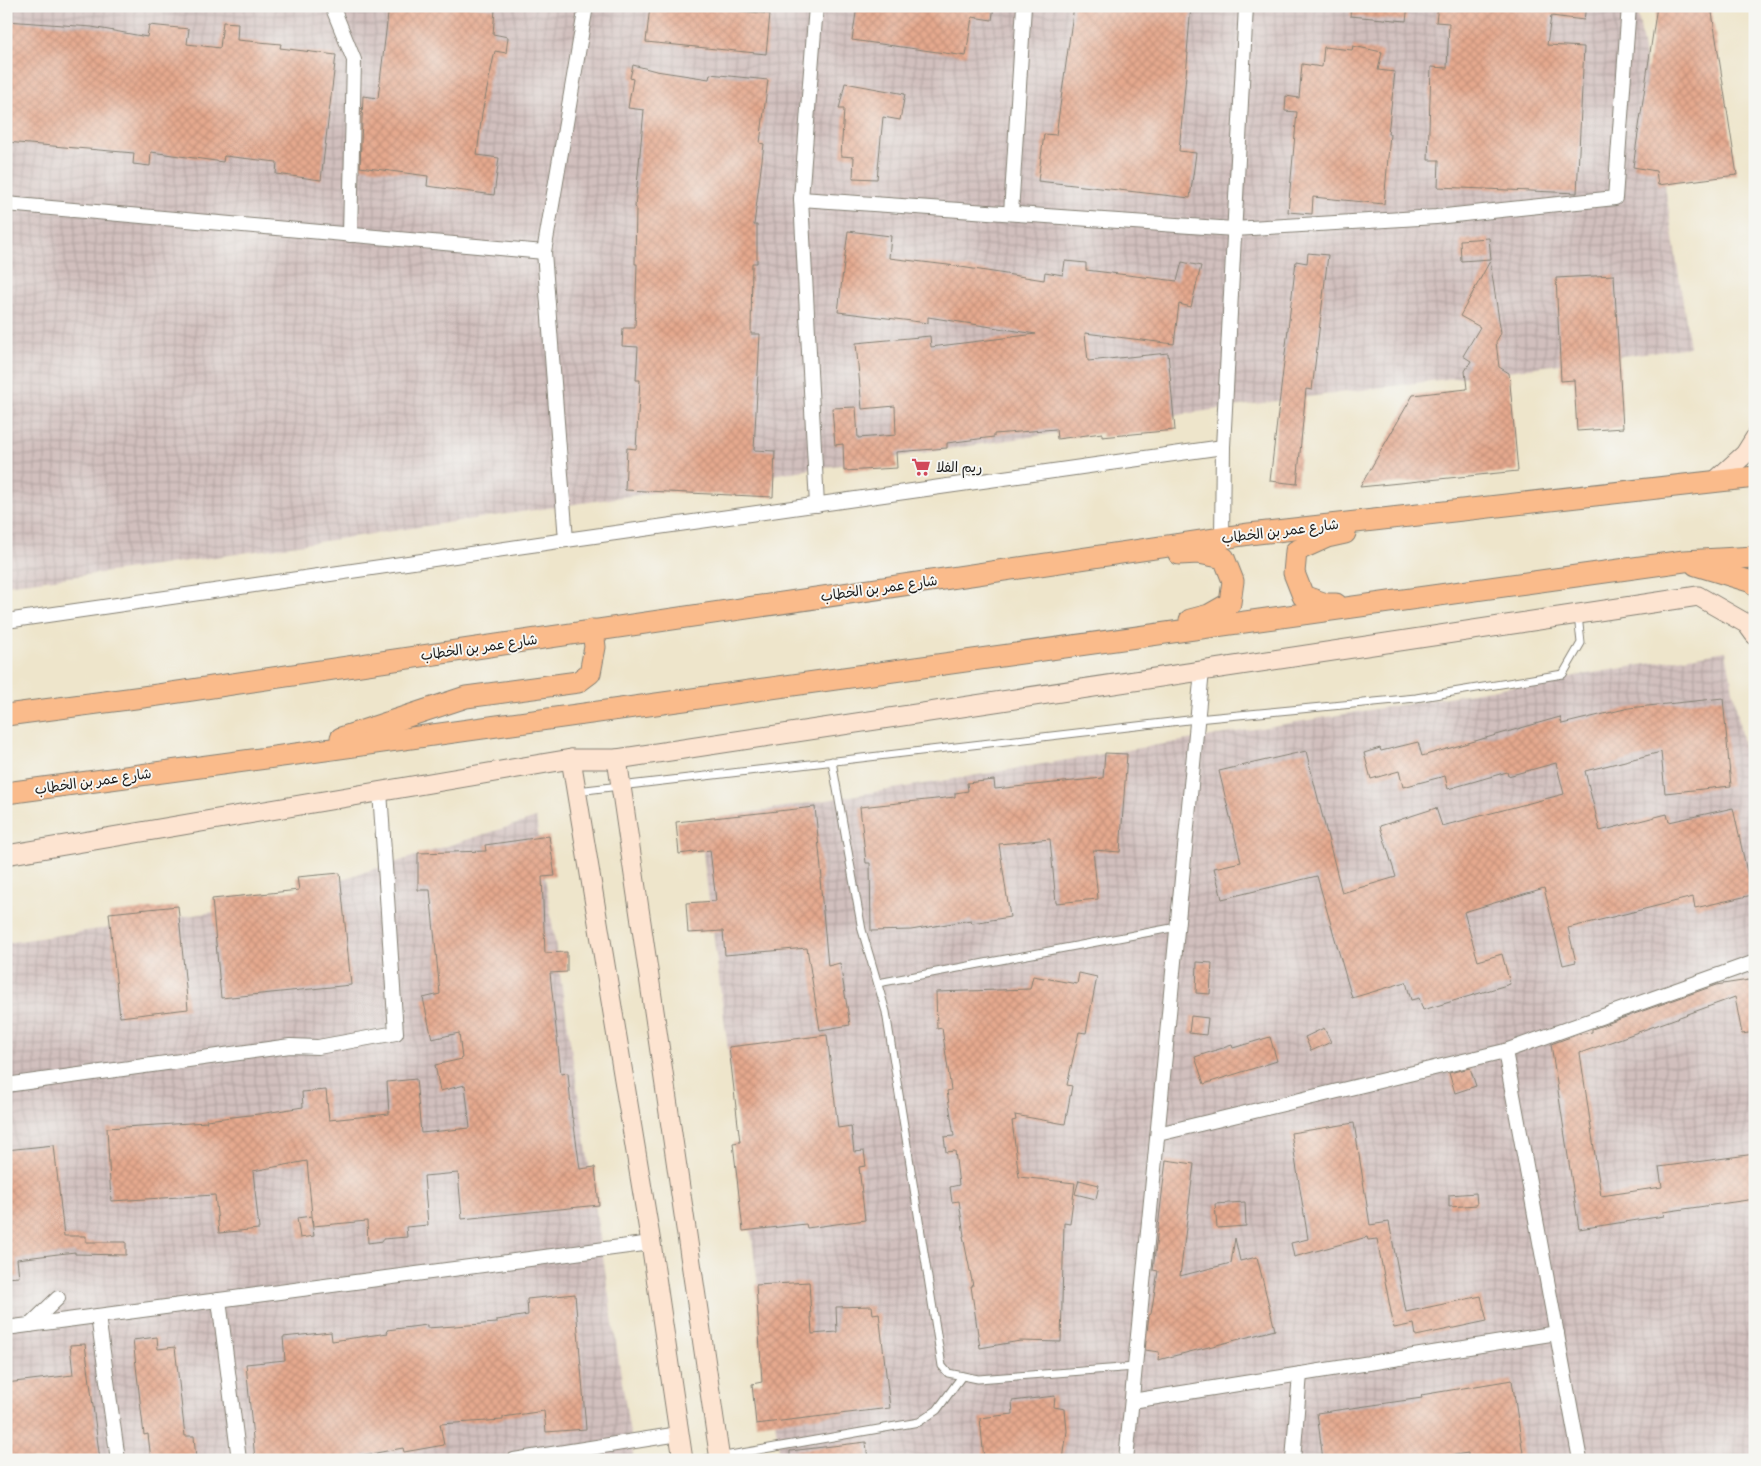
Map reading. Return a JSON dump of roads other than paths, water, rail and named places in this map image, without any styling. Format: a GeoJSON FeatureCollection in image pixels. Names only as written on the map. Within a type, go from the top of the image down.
{"type":"FeatureCollection","features":[{"type":"Feature","properties":{"kind":"main road","name":"شارع عمر بن الخطاب"},"geometry":{"type":"LineString","coordinates":[[6,715],[158,695],[1222,538],[1755,477]]}},
{"type":"Feature","properties":{"kind":"main road"},"geometry":{"type":"LineString","coordinates":[[1431,514],[1327,537],[1296,550],[1294,573],[1302,596],[1326,604],[1455,593]]}},
{"type":"Feature","properties":{"kind":"main road"},"geometry":{"type":"LineString","coordinates":[[1073,560],[1198,553],[1224,558],[1233,581],[1230,603],[1209,615],[1100,642]]}},
{"type":"Feature","properties":{"kind":"main road","name":"شارع عمر بن الخطاب"},"geometry":{"type":"LineString","coordinates":[[6,793],[289,756],[1684,562],[1755,557]]}},
{"type":"Feature","properties":{"kind":"main road"},"geometry":{"type":"LineString","coordinates":[[1684,562],[1752,582],[1755,585]]}},
{"type":"Feature","properties":{"kind":"main road"},"geometry":{"type":"LineString","coordinates":[[289,756],[466,697],[578,682],[590,672],[595,647],[593,630]]}},
{"type":"Feature","properties":{"kind":"street"},"geometry":{"type":"LineString","coordinates":[[332,6],[354,60],[350,235]]}},
{"type":"Feature","properties":{"kind":"street"},"geometry":{"type":"LineString","coordinates":[[566,540],[544,252],[586,6]]}},
{"type":"Feature","properties":{"kind":"street"},"geometry":{"type":"LineString","coordinates":[[816,6],[800,199],[817,505]]}},
{"type":"Feature","properties":{"kind":"street"},"geometry":{"type":"LineString","coordinates":[[1011,213],[1024,6]]}},
{"type":"Feature","properties":{"kind":"street"},"geometry":{"type":"LineString","coordinates":[[1222,538],[1223,447],[1246,6]]}},
{"type":"Feature","properties":{"kind":"street"},"geometry":{"type":"LineString","coordinates":[[800,199],[1234,230],[1436,217],[1615,198],[1629,6]]}},
{"type":"Feature","properties":{"kind":"street"},"geometry":{"type":"LineString","coordinates":[[6,204],[544,252]]}},
{"type":"Feature","properties":{"kind":"street"},"geometry":{"type":"LineString","coordinates":[[1714,482],[1745,454],[1755,438]]}},
{"type":"Feature","properties":{"kind":"street"},"geometry":{"type":"LineString","coordinates":[[6,621],[1223,447]]}},
{"type":"Feature","properties":{"kind":"street"},"geometry":{"type":"LineString","coordinates":[[6,855],[571,759],[617,759],[1698,596],[1747,624],[1755,635]]}},
{"type":"Feature","properties":{"kind":"street"},"geometry":{"type":"LineString","coordinates":[[1126,1460],[1202,671]]}},
{"type":"Feature","properties":{"kind":"street"},"geometry":{"type":"LineString","coordinates":[[571,759],[651,1244],[683,1460]]}},
{"type":"Feature","properties":{"kind":"street"},"geometry":{"type":"LineString","coordinates":[[617,759],[713,1459]]}},
{"type":"Feature","properties":{"kind":"street"},"geometry":{"type":"LineString","coordinates":[[6,1085],[290,1046],[318,1047],[396,1033],[380,792]]}},
{"type":"Feature","properties":{"kind":"street"},"geometry":{"type":"LineString","coordinates":[[1158,1134],[1505,1051],[1755,962]]}},
{"type":"Feature","properties":{"kind":"street"},"geometry":{"type":"LineString","coordinates":[[1505,1051],[1580,1460]]}},
{"type":"Feature","properties":{"kind":"street"},"geometry":{"type":"LineString","coordinates":[[6,1328],[651,1244]]}},
{"type":"Feature","properties":{"kind":"street"},"geometry":{"type":"LineString","coordinates":[[30,1325],[58,1298]]}},
{"type":"Feature","properties":{"kind":"street"},"geometry":{"type":"LineString","coordinates":[[219,1300],[239,1460]]}},
{"type":"Feature","properties":{"kind":"street"},"geometry":{"type":"LineString","coordinates":[[98,1316],[118,1460]]}},
{"type":"Feature","properties":{"kind":"street"},"geometry":{"type":"LineString","coordinates":[[1132,1401],[1557,1333]]}},
{"type":"Feature","properties":{"kind":"street"},"geometry":{"type":"LineString","coordinates":[[1293,1460],[1300,1374]]}},
{"type":"Feature","properties":{"kind":"street"},"geometry":{"type":"LineString","coordinates":[[514,1460],[679,1434]]}},
{"type":"Feature","properties":{"kind":"lane"},"geometry":{"type":"LineString","coordinates":[[576,791],[1198,719],[1416,698],[1562,674],[1581,643],[1578,614]]}},
{"type":"Feature","properties":{"kind":"lane"},"geometry":{"type":"LineString","coordinates":[[832,761],[862,930],[886,1012],[942,1366],[948,1373],[978,1378],[1135,1367]]}},
{"type":"Feature","properties":{"kind":"lane"},"geometry":{"type":"LineString","coordinates":[[878,983],[1178,926]]}},
{"type":"Feature","properties":{"kind":"lane"},"geometry":{"type":"LineString","coordinates":[[713,1459],[919,1422],[937,1410],[962,1376]]}},
{"type":"Feature","properties":{"kind":"place","name":"ريم الفلا"},"geometry":{"type":"Point","coordinates":[921,467]}}]}
